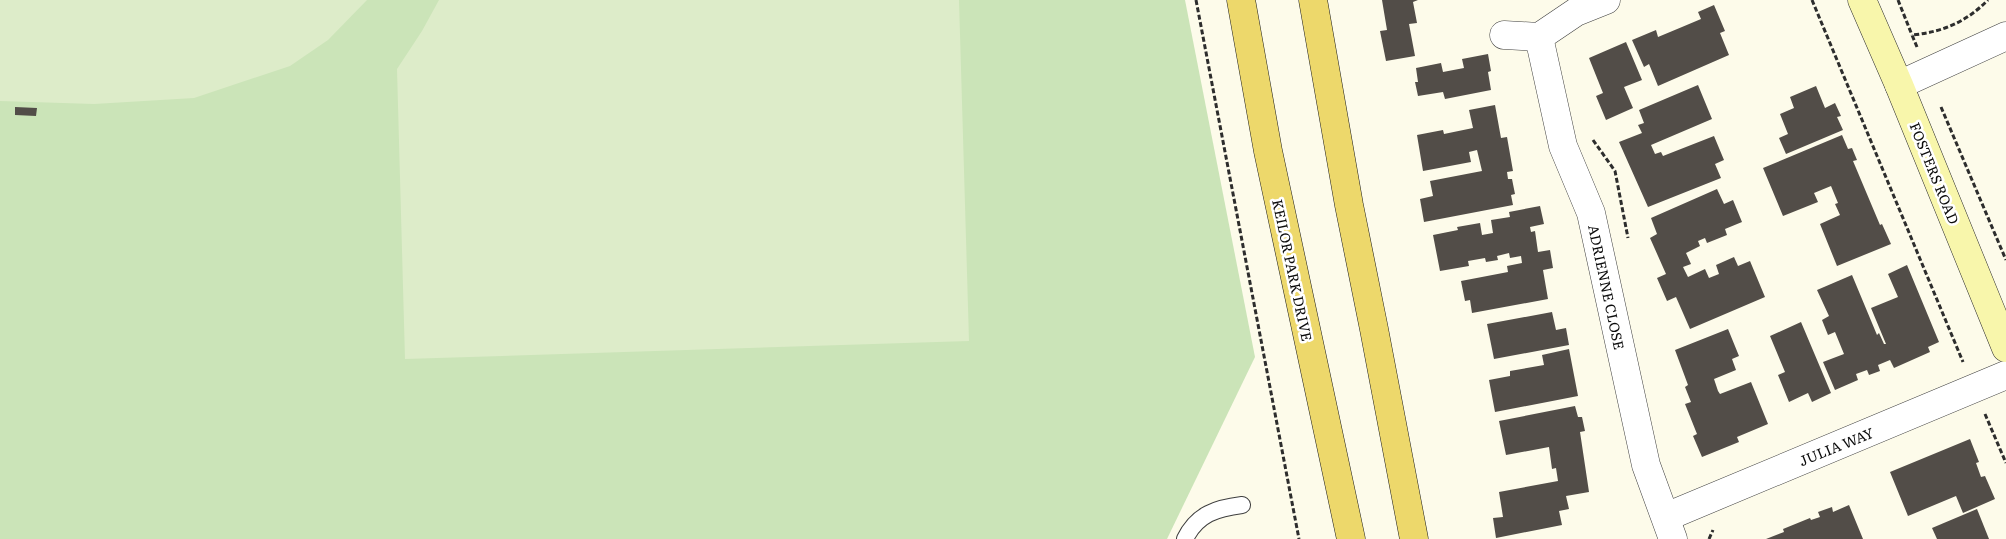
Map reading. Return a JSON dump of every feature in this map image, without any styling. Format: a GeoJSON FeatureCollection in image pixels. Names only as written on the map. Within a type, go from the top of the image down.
{"type":"FeatureCollection","features":[{"type":"Feature","properties":{"kind":"main road","name":"KEILOR PARK DRIVE"},"geometry":{"type":"LineString","coordinates":[[1241,0],[1270,160],[1352,539]]}},
{"type":"Feature","properties":{"kind":"main road"},"geometry":{"type":"LineString","coordinates":[[1313,0],[1349,205],[1414,539]]}},
{"type":"Feature","properties":{"kind":"street"},"geometry":{"type":"LineString","coordinates":[[1504,35],[1540,37],[1576,12],[1606,0]]}},
{"type":"Feature","properties":{"kind":"street","name":"FOSTERS ROAD"},"geometry":{"type":"LineString","coordinates":[[1862,0],[1899,85],[2006,348]]}},
{"type":"Feature","properties":{"kind":"street"},"geometry":{"type":"LineString","coordinates":[[1899,85],[2006,36]]}},
{"type":"Feature","properties":{"kind":"street","name":"ADRIENNE CLOSE"},"geometry":{"type":"LineString","coordinates":[[1540,37],[1563,146],[1591,213],[1646,465],[1670,528]]}},
{"type":"Feature","properties":{"kind":"street","name":"JULIA WAY"},"geometry":{"type":"LineString","coordinates":[[1670,528],[2006,375]]}},
{"type":"Feature","properties":{"kind":"lane"},"geometry":{"type":"LineString","coordinates":[[1185,539],[1190,528],[1205,516],[1226,507],[1242,505]]}},
{"type":"Feature","properties":{"kind":"path"},"geometry":{"type":"LineString","coordinates":[[1196,0],[1299,539]]}},
{"type":"Feature","properties":{"kind":"path"},"geometry":{"type":"LineString","coordinates":[[1812,0],[2006,463]]}},
{"type":"Feature","properties":{"kind":"path"},"geometry":{"type":"LineString","coordinates":[[1898,0],[1912,35]]}},
{"type":"Feature","properties":{"kind":"path"},"geometry":{"type":"LineString","coordinates":[[1940,105],[2006,260]]}},
{"type":"Feature","properties":{"kind":"green space"},"geometry":{"type":"Polygon","coordinates":[[[0,0],[1185,0],[1255,357],[1167,539],[0,539],[0,0]]]}},
{"type":"Feature","properties":{"kind":"green space"},"geometry":{"type":"Polygon","coordinates":[[[0,0],[367,0],[328,40],[290,66],[194,98],[94,104],[0,101],[0,0]]]}},
{"type":"Feature","properties":{"kind":"green space"},"geometry":{"type":"Polygon","coordinates":[[[439,0],[959,0],[969,341],[405,359],[397,69],[422,31],[439,0]]]}},
{"type":"Feature","properties":{"kind":"building"},"geometry":{"type":"Polygon","coordinates":[[[1382,0],[1418,0],[1413,2],[1417,23],[1409,24],[1415,56],[1386,61],[1380,31],[1387,30],[1382,0]]]}},
{"type":"Feature","properties":{"kind":"building"},"geometry":{"type":"Polygon","coordinates":[[[1714,5],[1725,31],[1720,33],[1729,55],[1658,86],[1649,64],[1644,67],[1632,40],[1656,30],[1658,37],[1701,19],[1698,12],[1714,5]]]}},
{"type":"Feature","properties":{"kind":"building"},"geometry":{"type":"Polygon","coordinates":[[[1626,42],[1642,80],[1624,87],[1633,108],[1606,120],[1596,96],[1603,93],[1589,58],[1626,42]]]}},
{"type":"Feature","properties":{"kind":"building"},"geometry":{"type":"Polygon","coordinates":[[[1488,54],[1491,71],[1488,72],[1491,90],[1445,99],[1443,92],[1418,96],[1415,82],[1418,82],[1416,68],[1441,63],[1443,72],[1464,68],[1462,59],[1488,54]]]}},
{"type":"Feature","properties":{"kind":"building"},"geometry":{"type":"Polygon","coordinates":[[[1698,85],[1712,119],[1651,145],[1655,154],[1661,152],[1663,156],[1714,136],[1724,160],[1715,164],[1721,178],[1648,207],[1619,142],[1642,133],[1638,125],[1644,123],[1639,110],[1698,85]]]}},
{"type":"Feature","properties":{"kind":"building"},"geometry":{"type":"Polygon","coordinates":[[[1816,86],[1825,108],[1835,103],[1841,116],[1837,117],[1843,130],[1786,154],[1779,138],[1788,134],[1780,114],[1794,108],[1790,97],[1816,86]]]}},
{"type":"Feature","properties":{"kind":"building"},"geometry":{"type":"Polygon","coordinates":[[[1495,105],[1501,138],[1507,137],[1513,171],[1507,172],[1508,179],[1512,179],[1515,194],[1511,195],[1513,205],[1424,222],[1420,199],[1433,196],[1430,181],[1482,171],[1477,150],[1469,152],[1471,162],[1423,171],[1417,135],[1443,130],[1444,134],[1473,128],[1469,110],[1495,105]]]}},
{"type":"Feature","properties":{"kind":"building"},"geometry":{"type":"Polygon","coordinates":[[[15,107],[37,108],[36,116],[15,115],[15,107]]]}},
{"type":"Feature","properties":{"kind":"building"},"geometry":{"type":"Polygon","coordinates":[[[1842,135],[1848,149],[1852,148],[1857,160],[1853,161],[1880,225],[1882,224],[1891,244],[1837,266],[1820,224],[1840,215],[1835,204],[1838,203],[1831,186],[1814,193],[1818,202],[1783,216],[1763,168],[1842,135]]]}},
{"type":"Feature","properties":{"kind":"building"},"geometry":{"type":"Polygon","coordinates":[[[1717,189],[1724,204],[1733,200],[1742,222],[1725,229],[1727,235],[1707,243],[1705,238],[1698,241],[1700,246],[1686,253],[1691,264],[1683,267],[1688,277],[1705,269],[1709,278],[1719,274],[1716,265],[1734,257],[1738,266],[1750,261],[1765,297],[1690,329],[1676,297],[1667,301],[1657,278],[1666,274],[1650,238],[1657,234],[1651,218],[1717,189]]]}},
{"type":"Feature","properties":{"kind":"building"},"geometry":{"type":"Polygon","coordinates":[[[1540,206],[1544,224],[1530,227],[1531,232],[1535,231],[1538,252],[1550,250],[1553,268],[1543,270],[1548,299],[1472,313],[1470,300],[1465,301],[1461,281],[1508,272],[1507,266],[1522,263],[1521,256],[1510,258],[1509,253],[1497,256],[1498,260],[1486,262],[1485,258],[1468,261],[1469,266],[1440,271],[1433,235],[1458,230],[1457,227],[1480,223],[1482,235],[1493,233],[1491,220],[1510,217],[1509,212],[1540,206]]]}},
{"type":"Feature","properties":{"kind":"building"},"geometry":{"type":"Polygon","coordinates":[[[1907,265],[1939,342],[1928,347],[1930,352],[1894,368],[1890,360],[1878,365],[1880,371],[1869,375],[1867,370],[1856,374],[1858,380],[1835,390],[1823,362],[1844,354],[1835,332],[1828,335],[1822,320],[1829,316],[1817,290],[1852,275],[1877,335],[1879,333],[1884,344],[1886,344],[1871,308],[1898,297],[1888,274],[1907,265]]]}},
{"type":"Feature","properties":{"kind":"building"},"geometry":{"type":"Polygon","coordinates":[[[1552,312],[1556,330],[1566,328],[1569,345],[1494,359],[1487,324],[1552,312]]]}},
{"type":"Feature","properties":{"kind":"building"},"geometry":{"type":"Polygon","coordinates":[[[1801,322],[1831,393],[1812,402],[1808,393],[1789,402],[1778,375],[1785,372],[1770,336],[1801,322]]]}},
{"type":"Feature","properties":{"kind":"building"},"geometry":{"type":"Polygon","coordinates":[[[1728,329],[1739,356],[1732,359],[1736,370],[1714,379],[1718,391],[1720,394],[1751,382],[1768,424],[1737,437],[1739,442],[1702,457],[1693,436],[1697,434],[1685,404],[1691,402],[1685,387],[1688,385],[1675,350],[1728,329]]]}},
{"type":"Feature","properties":{"kind":"building"},"geometry":{"type":"Polygon","coordinates":[[[1569,349],[1578,396],[1495,412],[1489,380],[1510,376],[1510,371],[1544,365],[1542,355],[1569,349]]]}},
{"type":"Feature","properties":{"kind":"building"},"geometry":{"type":"Polygon","coordinates":[[[1575,406],[1578,417],[1582,417],[1585,431],[1580,432],[1589,492],[1566,496],[1569,509],[1559,511],[1562,525],[1496,538],[1493,518],[1503,517],[1499,492],[1558,481],[1556,468],[1552,469],[1549,447],[1506,455],[1499,421],[1575,406]]]}},
{"type":"Feature","properties":{"kind":"building"},"geometry":{"type":"Polygon","coordinates":[[[1970,439],[1979,462],[1976,463],[1981,477],[1985,476],[1995,499],[1963,513],[1956,496],[1908,516],[1890,472],[1970,439]]]}},
{"type":"Feature","properties":{"kind":"building"},"geometry":{"type":"Polygon","coordinates":[[[1849,505],[1863,539],[1766,539],[1784,532],[1783,529],[1810,518],[1811,520],[1820,517],[1818,512],[1832,507],[1833,512],[1849,505]]]}},
{"type":"Feature","properties":{"kind":"building"},"geometry":{"type":"Polygon","coordinates":[[[1977,509],[1989,539],[1937,539],[1932,528],[1977,509]]]}}]}
